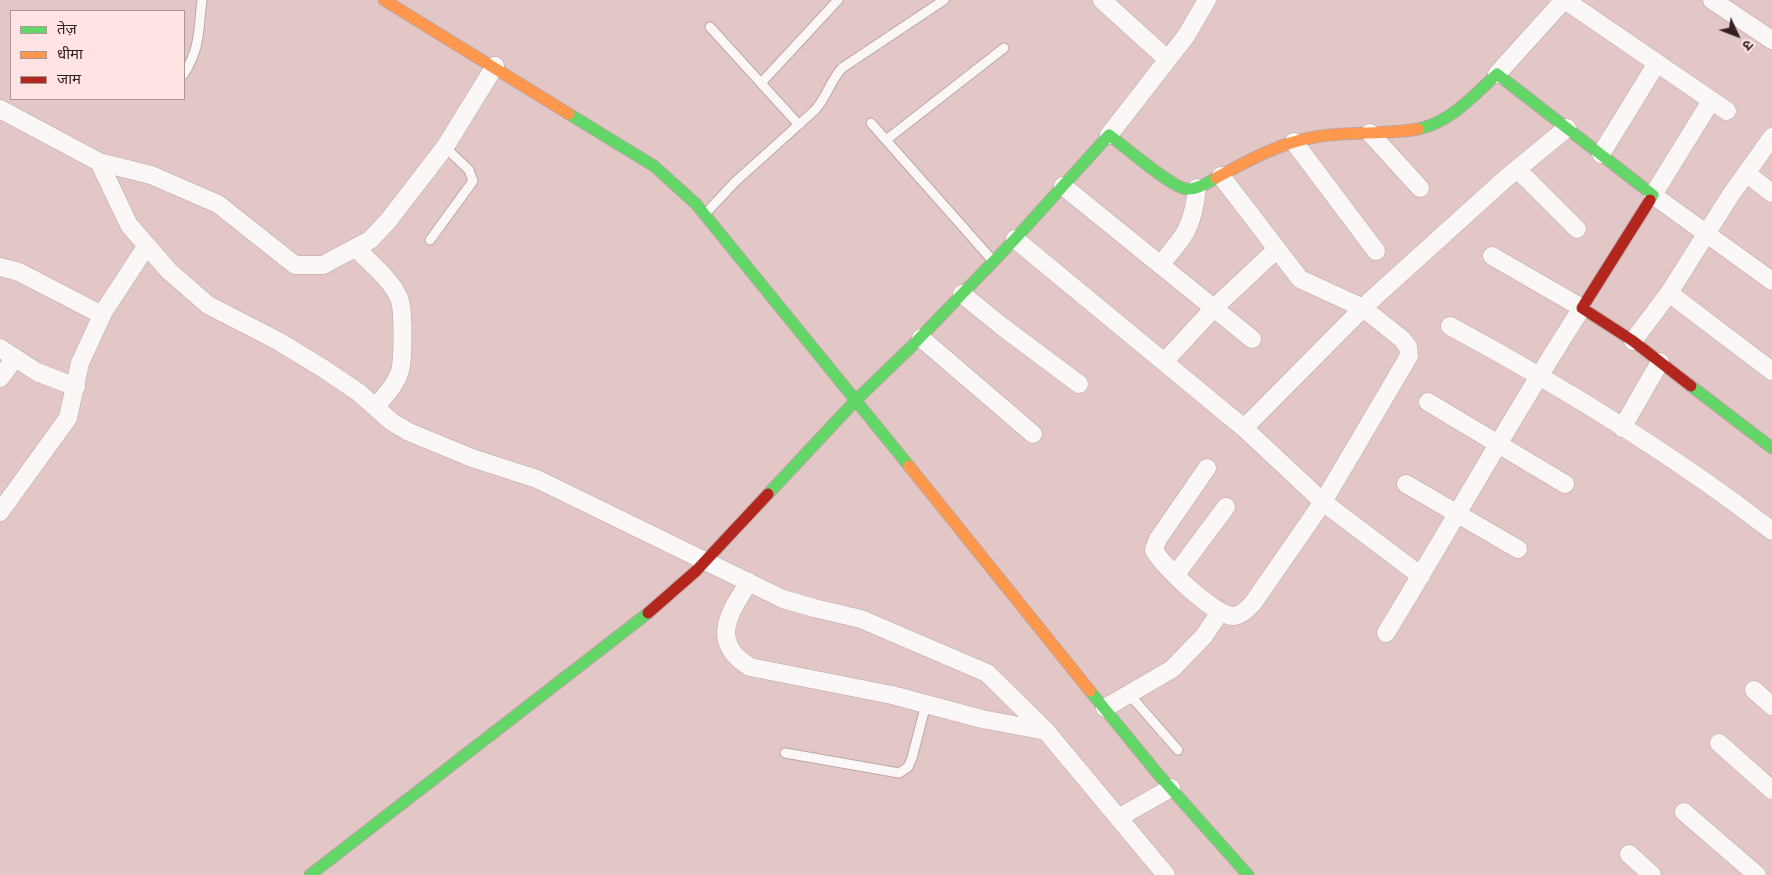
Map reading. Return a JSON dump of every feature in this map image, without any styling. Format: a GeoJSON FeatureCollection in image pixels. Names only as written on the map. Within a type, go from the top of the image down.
{"type":"FeatureCollection","features":[{"type":"Feature","properties":{"kind":"street"},"geometry":{"type":"LineString","coordinates":[[384,0],[495,66],[654,166],[704,214],[1105,708],[1171,788],[1248,875]]}},
{"type":"Feature","properties":{"kind":"street"},"geometry":{"type":"LineString","coordinates":[[1102,0],[1167,59]]}},
{"type":"Feature","properties":{"kind":"street"},"geometry":{"type":"LineString","coordinates":[[310,875],[637,622],[696,571],[856,400],[921,338],[1109,135],[1186,36],[1207,0]]}},
{"type":"Feature","properties":{"kind":"street"},"geometry":{"type":"LineString","coordinates":[[1109,135],[1170,181],[1185,188],[1197,188],[1266,151],[1294,142],[1339,134],[1413,130],[1434,125],[1458,109],[1497,74],[1565,0],[1727,111]]}},
{"type":"Feature","properties":{"kind":"street"},"geometry":{"type":"LineString","coordinates":[[1712,0],[1772,40]]}},
{"type":"Feature","properties":{"kind":"street"},"geometry":{"type":"LineString","coordinates":[[1601,154],[1657,63]]}},
{"type":"Feature","properties":{"kind":"street"},"geometry":{"type":"LineString","coordinates":[[0,110],[99,162],[152,175],[218,204],[295,264],[323,265],[370,240],[388,221],[445,147],[495,66]]}},
{"type":"Feature","properties":{"kind":"street"},"geometry":{"type":"LineString","coordinates":[[1497,74],[1653,195],[1772,281]]}},
{"type":"Feature","properties":{"kind":"street"},"geometry":{"type":"LineString","coordinates":[[1386,633],[1459,514],[1539,374],[1711,100]]}},
{"type":"Feature","properties":{"kind":"street"},"geometry":{"type":"LineString","coordinates":[[1244,428],[1363,308],[1517,169],[1566,128]]}},
{"type":"Feature","properties":{"kind":"street"},"geometry":{"type":"LineString","coordinates":[[1370,133],[1420,188]]}},
{"type":"Feature","properties":{"kind":"street"},"geometry":{"type":"LineString","coordinates":[[1632,341],[1669,293],[1746,173],[1772,137]]}},
{"type":"Feature","properties":{"kind":"street"},"geometry":{"type":"LineString","coordinates":[[1294,142],[1376,250]]}},
{"type":"Feature","properties":{"kind":"street"},"geometry":{"type":"LineString","coordinates":[[99,162],[129,225],[146,247],[190,291],[208,305],[316,365],[358,392],[392,422],[408,432],[472,458],[537,479],[783,599],[861,619],[987,673],[1046,730],[1166,875]]}},
{"type":"Feature","properties":{"kind":"street"},"geometry":{"type":"LineString","coordinates":[[1517,169],[1577,229]]}},
{"type":"Feature","properties":{"kind":"street"},"geometry":{"type":"LineString","coordinates":[[1746,173],[1772,193]]}},
{"type":"Feature","properties":{"kind":"street"},"geometry":{"type":"LineString","coordinates":[[1208,468],[1154,545],[1157,555],[1176,574],[1220,612],[1234,616],[1242,614],[1253,603],[1323,502],[1409,356],[1408,347],[1402,339],[1363,308],[1300,279],[1221,176]]}},
{"type":"Feature","properties":{"kind":"street"},"geometry":{"type":"LineString","coordinates":[[1063,186],[1252,339]]}},
{"type":"Feature","properties":{"kind":"street"},"geometry":{"type":"LineString","coordinates":[[1160,265],[1185,236],[1194,213],[1197,188]]}},
{"type":"Feature","properties":{"kind":"street"},"geometry":{"type":"LineString","coordinates":[[1015,238],[1244,428],[1323,502],[1421,576]]}},
{"type":"Feature","properties":{"kind":"street"},"geometry":{"type":"LineString","coordinates":[[0,512],[68,418],[80,363],[102,315],[146,247]]}},
{"type":"Feature","properties":{"kind":"street"},"geometry":{"type":"LineString","coordinates":[[356,248],[385,278],[399,298],[402,312],[400,371],[393,385],[376,407]]}},
{"type":"Feature","properties":{"kind":"street"},"geometry":{"type":"LineString","coordinates":[[1164,362],[1214,308],[1277,249]]}},
{"type":"Feature","properties":{"kind":"street"},"geometry":{"type":"LineString","coordinates":[[1492,256],[1582,308],[1632,341],[1772,448]]}},
{"type":"Feature","properties":{"kind":"street"},"geometry":{"type":"LineString","coordinates":[[0,267],[19,272],[102,315]]}},
{"type":"Feature","properties":{"kind":"street"},"geometry":{"type":"LineString","coordinates":[[1669,293],[1772,371]]}},
{"type":"Feature","properties":{"kind":"street"},"geometry":{"type":"LineString","coordinates":[[962,294],[1079,384]]}},
{"type":"Feature","properties":{"kind":"street"},"geometry":{"type":"LineString","coordinates":[[1450,326],[1539,374],[1730,498],[1772,531]]}},
{"type":"Feature","properties":{"kind":"street"},"geometry":{"type":"LineString","coordinates":[[921,338],[1033,434]]}},
{"type":"Feature","properties":{"kind":"street"},"geometry":{"type":"LineString","coordinates":[[0,348],[37,372],[76,387]]}},
{"type":"Feature","properties":{"kind":"street"},"geometry":{"type":"LineString","coordinates":[[0,378],[15,358]]}},
{"type":"Feature","properties":{"kind":"street"},"geometry":{"type":"LineString","coordinates":[[1622,428],[1660,362]]}},
{"type":"Feature","properties":{"kind":"street"},"geometry":{"type":"LineString","coordinates":[[1428,402],[1565,484]]}},
{"type":"Feature","properties":{"kind":"street"},"geometry":{"type":"LineString","coordinates":[[1406,484],[1518,549]]}},
{"type":"Feature","properties":{"kind":"street"},"geometry":{"type":"LineString","coordinates":[[1176,574],[1226,507]]}},
{"type":"Feature","properties":{"kind":"street"},"geometry":{"type":"LineString","coordinates":[[749,582],[730,611],[726,622],[732,650],[739,660],[750,667],[892,695],[982,719],[1046,730]]}},
{"type":"Feature","properties":{"kind":"street"},"geometry":{"type":"LineString","coordinates":[[1105,708],[1172,669],[1204,636],[1220,612]]}},
{"type":"Feature","properties":{"kind":"street"},"geometry":{"type":"LineString","coordinates":[[1754,690],[1772,706]]}},
{"type":"Feature","properties":{"kind":"street"},"geometry":{"type":"LineString","coordinates":[[1719,743],[1772,790]]}},
{"type":"Feature","properties":{"kind":"street"},"geometry":{"type":"LineString","coordinates":[[1125,814],[1171,788]]}},
{"type":"Feature","properties":{"kind":"street"},"geometry":{"type":"LineString","coordinates":[[1684,812],[1757,875]]}},
{"type":"Feature","properties":{"kind":"street"},"geometry":{"type":"LineString","coordinates":[[1629,854],[1652,875]]}},
{"type":"Feature","properties":{"kind":"lane"},"geometry":{"type":"LineString","coordinates":[[185,72],[198,47],[202,0]]}},
{"type":"Feature","properties":{"kind":"lane"},"geometry":{"type":"LineString","coordinates":[[761,83],[838,0]]}},
{"type":"Feature","properties":{"kind":"lane"},"geometry":{"type":"LineString","coordinates":[[704,214],[824,101],[831,83],[842,68],[944,0]]}},
{"type":"Feature","properties":{"kind":"lane"},"geometry":{"type":"LineString","coordinates":[[710,27],[799,125]]}},
{"type":"Feature","properties":{"kind":"lane"},"geometry":{"type":"LineString","coordinates":[[886,140],[1004,48]]}},
{"type":"Feature","properties":{"kind":"lane"},"geometry":{"type":"LineString","coordinates":[[871,123],[993,261]]}},
{"type":"Feature","properties":{"kind":"lane"},"geometry":{"type":"LineString","coordinates":[[430,240],[473,181],[469,170],[445,147]]}},
{"type":"Feature","properties":{"kind":"lane"},"geometry":{"type":"LineString","coordinates":[[1129,694],[1178,750]]}},
{"type":"Feature","properties":{"kind":"lane"},"geometry":{"type":"LineString","coordinates":[[785,753],[899,773],[908,767],[912,758],[926,704]]}},
{"type":"Feature","properties":{"kind":"traffic: fast"},"geometry":{"type":"LineString","coordinates":[[1418,129],[1441,121],[1461,107],[1497,74],[1653,195],[1650,200]]}},
{"type":"Feature","properties":{"kind":"traffic: fast"},"geometry":{"type":"LineString","coordinates":[[569,114],[654,166],[696,204],[909,466]]}},
{"type":"Feature","properties":{"kind":"traffic: fast"},"geometry":{"type":"LineString","coordinates":[[768,494],[856,400],[911,347],[1015,239],[1109,135],[1180,187],[1194,188],[1216,178]]}},
{"type":"Feature","properties":{"kind":"traffic: fast"},"geometry":{"type":"LineString","coordinates":[[1691,386],[1772,448]]}},
{"type":"Feature","properties":{"kind":"traffic: fast"},"geometry":{"type":"LineString","coordinates":[[310,875],[648,613]]}},
{"type":"Feature","properties":{"kind":"traffic: fast"},"geometry":{"type":"LineString","coordinates":[[1090,691],[1158,774],[1248,875]]}},
{"type":"Feature","properties":{"kind":"traffic: slow"},"geometry":{"type":"LineString","coordinates":[[384,0],[569,114]]}},
{"type":"Feature","properties":{"kind":"traffic: slow"},"geometry":{"type":"LineString","coordinates":[[1216,178],[1264,153],[1302,140],[1328,135],[1418,129]]}},
{"type":"Feature","properties":{"kind":"traffic: slow"},"geometry":{"type":"LineString","coordinates":[[909,466],[1090,691]]}},
{"type":"Feature","properties":{"kind":"traffic: jam"},"geometry":{"type":"LineString","coordinates":[[1650,200],[1582,308],[1633,341],[1691,386]]}},
{"type":"Feature","properties":{"kind":"traffic: jam"},"geometry":{"type":"LineString","coordinates":[[648,613],[696,571],[768,494]]}}]}
